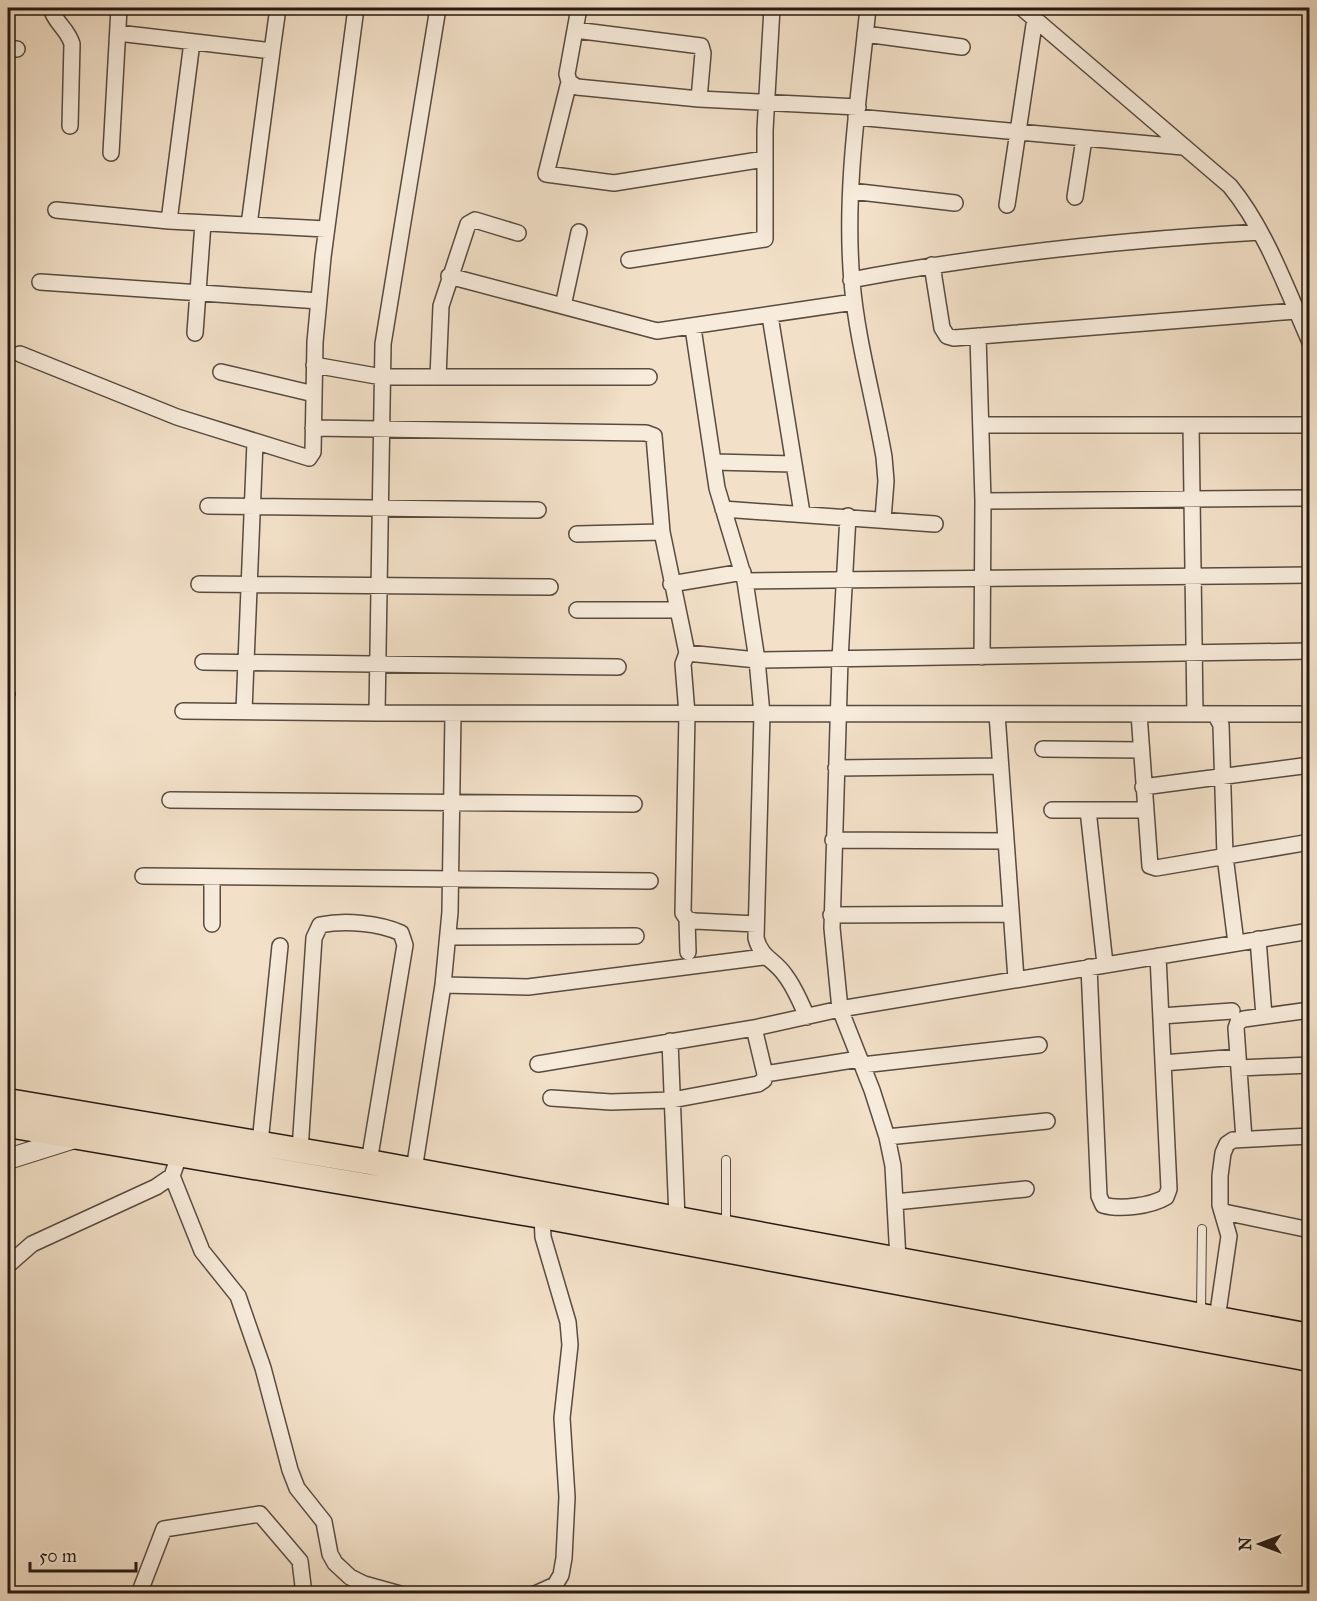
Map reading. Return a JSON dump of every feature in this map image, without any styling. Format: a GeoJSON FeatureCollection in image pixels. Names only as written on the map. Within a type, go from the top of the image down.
{"type":"FeatureCollection","features":[{"type":"Feature","properties":{"kind":"main road"},"geometry":{"type":"LineString","coordinates":[[8,1101],[81,1125],[180,1153],[542,1216],[1310,1359]]}},
{"type":"Feature","properties":{"kind":"main road"},"geometry":{"type":"LineString","coordinates":[[8,1125],[81,1125],[260,1143],[1310,1336]]}},
{"type":"Feature","properties":{"kind":"street"},"geometry":{"type":"LineString","coordinates":[[51,8],[57,21],[69,35],[72,44],[70,126]]}},
{"type":"Feature","properties":{"kind":"street"},"geometry":{"type":"LineString","coordinates":[[111,153],[119,8]]}},
{"type":"Feature","properties":{"kind":"street"},"geometry":{"type":"LineString","coordinates":[[249,225],[278,8]]}},
{"type":"Feature","properties":{"kind":"street"},"geometry":{"type":"LineString","coordinates":[[20,354],[177,417],[309,458],[313,452],[315,365],[326,229],[356,8]]}},
{"type":"Feature","properties":{"kind":"street"},"geometry":{"type":"LineString","coordinates":[[377,713],[382,377],[391,282],[407,207],[438,8]]}},
{"type":"Feature","properties":{"kind":"street"},"geometry":{"type":"LineString","coordinates":[[579,8],[567,74],[569,82],[546,174],[615,183],[765,159]]}},
{"type":"Feature","properties":{"kind":"street"},"geometry":{"type":"LineString","coordinates":[[629,260],[765,239],[766,103],[772,8]]}},
{"type":"Feature","properties":{"kind":"street"},"geometry":{"type":"LineString","coordinates":[[868,8],[851,191],[851,280],[884,458],[886,481],[883,519]]}},
{"type":"Feature","properties":{"kind":"street"},"geometry":{"type":"LineString","coordinates":[[1022,8],[1230,186],[1243,202],[1260,232],[1310,342]]}},
{"type":"Feature","properties":{"kind":"street"},"geometry":{"type":"LineString","coordinates":[[1007,206],[1016,133],[1035,18]]}},
{"type":"Feature","properties":{"kind":"street"},"geometry":{"type":"LineString","coordinates":[[575,30],[694,43],[701,46],[703,53],[699,99]]}},
{"type":"Feature","properties":{"kind":"street"},"geometry":{"type":"LineString","coordinates":[[118,33],[272,51]]}},
{"type":"Feature","properties":{"kind":"street"},"geometry":{"type":"LineString","coordinates":[[865,34],[962,47]]}},
{"type":"Feature","properties":{"kind":"street"},"geometry":{"type":"LineString","coordinates":[[168,221],[192,42]]}},
{"type":"Feature","properties":{"kind":"street"},"geometry":{"type":"LineString","coordinates":[[569,82],[577,87],[857,112],[1016,133],[1183,147]]}},
{"type":"Feature","properties":{"kind":"street"},"geometry":{"type":"LineString","coordinates":[[1075,197],[1084,139]]}},
{"type":"Feature","properties":{"kind":"street"},"geometry":{"type":"LineString","coordinates":[[851,191],[955,203]]}},
{"type":"Feature","properties":{"kind":"street"},"geometry":{"type":"LineString","coordinates":[[56,210],[168,221],[326,229]]}},
{"type":"Feature","properties":{"kind":"street"},"geometry":{"type":"LineString","coordinates":[[438,377],[441,306],[449,276],[471,221],[481,221],[518,233]]}},
{"type":"Feature","properties":{"kind":"street"},"geometry":{"type":"LineString","coordinates":[[195,333],[203,223]]}},
{"type":"Feature","properties":{"kind":"street"},"geometry":{"type":"LineString","coordinates":[[563,306],[579,232]]}},
{"type":"Feature","properties":{"kind":"street"},"geometry":{"type":"LineString","coordinates":[[851,280],[932,265],[1134,239],[1260,232]]}},
{"type":"Feature","properties":{"kind":"street"},"geometry":{"type":"LineString","coordinates":[[932,265],[942,328],[947,336],[978,336],[1296,311]]}},
{"type":"Feature","properties":{"kind":"street"},"geometry":{"type":"LineString","coordinates":[[449,276],[657,331],[693,328],[854,302]]}},
{"type":"Feature","properties":{"kind":"street"},"geometry":{"type":"LineString","coordinates":[[40,282],[319,301]]}},
{"type":"Feature","properties":{"kind":"street"},"geometry":{"type":"LineString","coordinates":[[770,316],[802,513]]}},
{"type":"Feature","properties":{"kind":"street"},"geometry":{"type":"LineString","coordinates":[[693,328],[723,509],[744,576],[757,660],[762,714],[756,924],[759,950],[784,972],[807,1017]]}},
{"type":"Feature","properties":{"kind":"street"},"geometry":{"type":"LineString","coordinates":[[978,336],[984,501],[982,657]]}},
{"type":"Feature","properties":{"kind":"street"},"geometry":{"type":"LineString","coordinates":[[315,365],[382,377],[649,377]]}},
{"type":"Feature","properties":{"kind":"street"},"geometry":{"type":"LineString","coordinates":[[221,372],[314,394]]}},
{"type":"Feature","properties":{"kind":"street"},"geometry":{"type":"LineString","coordinates":[[982,425],[1310,425]]}},
{"type":"Feature","properties":{"kind":"street"},"geometry":{"type":"LineString","coordinates":[[1191,425],[1195,714]]}},
{"type":"Feature","properties":{"kind":"street"},"geometry":{"type":"LineString","coordinates":[[313,428],[646,433],[654,436],[662,532],[687,653],[683,664],[687,714],[683,913],[687,919],[688,952]]}},
{"type":"Feature","properties":{"kind":"street"},"geometry":{"type":"LineString","coordinates":[[244,711],[255,442]]}},
{"type":"Feature","properties":{"kind":"street"},"geometry":{"type":"LineString","coordinates":[[714,462],[794,464]]}},
{"type":"Feature","properties":{"kind":"street"},"geometry":{"type":"LineString","coordinates":[[984,501],[1310,498]]}},
{"type":"Feature","properties":{"kind":"street"},"geometry":{"type":"LineString","coordinates":[[208,506],[538,510]]}},
{"type":"Feature","properties":{"kind":"street"},"geometry":{"type":"LineString","coordinates":[[723,509],[848,516],[935,524]]}},
{"type":"Feature","properties":{"kind":"street"},"geometry":{"type":"LineString","coordinates":[[848,516],[843,579],[831,915],[840,1009],[887,1137],[895,1202],[898,1260]]}},
{"type":"Feature","properties":{"kind":"street"},"geometry":{"type":"LineString","coordinates":[[577,534],[662,532]]}},
{"type":"Feature","properties":{"kind":"street"},"geometry":{"type":"LineString","coordinates":[[671,584],[744,576],[983,580],[1310,575]]}},
{"type":"Feature","properties":{"kind":"street"},"geometry":{"type":"LineString","coordinates":[[199,584],[550,587]]}},
{"type":"Feature","properties":{"kind":"street"},"geometry":{"type":"LineString","coordinates":[[577,610],[677,610]]}},
{"type":"Feature","properties":{"kind":"street"},"geometry":{"type":"LineString","coordinates":[[687,653],[757,660],[1195,655],[1310,651]]}},
{"type":"Feature","properties":{"kind":"street"},"geometry":{"type":"LineString","coordinates":[[202,662],[618,667]]}},
{"type":"Feature","properties":{"kind":"street"},"geometry":{"type":"LineString","coordinates":[[183,711],[453,714],[1310,714]]}},
{"type":"Feature","properties":{"kind":"street"},"geometry":{"type":"LineString","coordinates":[[414,1170],[443,985],[448,937],[452,880],[453,714]]}},
{"type":"Feature","properties":{"kind":"street"},"geometry":{"type":"LineString","coordinates":[[997,714],[1016,979]]}},
{"type":"Feature","properties":{"kind":"street"},"geometry":{"type":"LineString","coordinates":[[1139,714],[1150,866],[1156,868],[1310,842]]}},
{"type":"Feature","properties":{"kind":"street"},"geometry":{"type":"LineString","coordinates":[[1215,714],[1221,725],[1225,856],[1236,943]]}},
{"type":"Feature","properties":{"kind":"street"},"geometry":{"type":"LineString","coordinates":[[1043,749],[1141,750]]}},
{"type":"Feature","properties":{"kind":"street"},"geometry":{"type":"LineString","coordinates":[[1143,788],[1310,765]]}},
{"type":"Feature","properties":{"kind":"street"},"geometry":{"type":"LineString","coordinates":[[836,768],[1000,766]]}},
{"type":"Feature","properties":{"kind":"street"},"geometry":{"type":"LineString","coordinates":[[170,800],[634,804]]}},
{"type":"Feature","properties":{"kind":"street"},"geometry":{"type":"LineString","coordinates":[[1052,810],[1145,810]]}},
{"type":"Feature","properties":{"kind":"street"},"geometry":{"type":"LineString","coordinates":[[1088,810],[1105,964]]}},
{"type":"Feature","properties":{"kind":"street"},"geometry":{"type":"LineString","coordinates":[[834,840],[1006,840]]}},
{"type":"Feature","properties":{"kind":"street"},"geometry":{"type":"LineString","coordinates":[[143,876],[650,881]]}},
{"type":"Feature","properties":{"kind":"street"},"geometry":{"type":"LineString","coordinates":[[212,877],[212,924]]}},
{"type":"Feature","properties":{"kind":"street"},"geometry":{"type":"LineString","coordinates":[[831,915],[1011,914]]}},
{"type":"Feature","properties":{"kind":"street"},"geometry":{"type":"LineString","coordinates":[[687,919],[756,924]]}},
{"type":"Feature","properties":{"kind":"street"},"geometry":{"type":"LineString","coordinates":[[300,1150],[315,938],[320,925],[334,922],[389,927],[401,933],[405,945],[369,1162]]}},
{"type":"Feature","properties":{"kind":"street"},"geometry":{"type":"LineString","coordinates":[[538,1064],[754,1028],[840,1009],[1310,931]]}},
{"type":"Feature","properties":{"kind":"street"},"geometry":{"type":"LineString","coordinates":[[448,937],[636,936]]}},
{"type":"Feature","properties":{"kind":"street"},"geometry":{"type":"LineString","coordinates":[[1258,939],[1264,1016]]}},
{"type":"Feature","properties":{"kind":"street"},"geometry":{"type":"LineString","coordinates":[[260,1143],[280,946]]}},
{"type":"Feature","properties":{"kind":"street"},"geometry":{"type":"LineString","coordinates":[[1089,967],[1099,1196],[1103,1205],[1112,1208],[1159,1201],[1166,1197],[1169,1189],[1158,956]]}},
{"type":"Feature","properties":{"kind":"street"},"geometry":{"type":"LineString","coordinates":[[443,985],[528,987],[765,957]]}},
{"type":"Feature","properties":{"kind":"street"},"geometry":{"type":"LineString","coordinates":[[1244,1139],[1236,1028],[1238,1022],[1310,1010]]}},
{"type":"Feature","properties":{"kind":"street"},"geometry":{"type":"LineString","coordinates":[[1161,1016],[1232,1011]]}},
{"type":"Feature","properties":{"kind":"street"},"geometry":{"type":"LineString","coordinates":[[551,1098],[611,1102],[672,1100],[758,1084],[764,1080],[765,1074],[754,1028]]}},
{"type":"Feature","properties":{"kind":"street"},"geometry":{"type":"LineString","coordinates":[[670,1041],[677,1219]]}},
{"type":"Feature","properties":{"kind":"street"},"geometry":{"type":"LineString","coordinates":[[765,1074],[861,1062],[1039,1045]]}},
{"type":"Feature","properties":{"kind":"street"},"geometry":{"type":"LineString","coordinates":[[1163,1063],[1239,1062],[1310,1065]]}},
{"type":"Feature","properties":{"kind":"street"},"geometry":{"type":"LineString","coordinates":[[887,1137],[1047,1121]]}},
{"type":"Feature","properties":{"kind":"street"},"geometry":{"type":"LineString","coordinates":[[8,1159],[81,1125]]}},
{"type":"Feature","properties":{"kind":"street"},"geometry":{"type":"LineString","coordinates":[[1209,1318],[1229,1236],[1220,1193],[1223,1153],[1227,1144],[1233,1140],[1310,1136]]}},
{"type":"Feature","properties":{"kind":"street"},"geometry":{"type":"LineString","coordinates":[[8,1265],[32,1244],[156,1187],[172,1176],[180,1153]]}},
{"type":"Feature","properties":{"kind":"street"},"geometry":{"type":"LineString","coordinates":[[172,1176],[202,1251],[238,1296],[262,1368],[290,1470],[297,1488],[324,1522],[330,1554],[335,1563],[350,1577],[364,1584],[400,1593]]}},
{"type":"Feature","properties":{"kind":"street"},"geometry":{"type":"LineString","coordinates":[[895,1202],[1026,1189]]}},
{"type":"Feature","properties":{"kind":"street"},"geometry":{"type":"LineString","coordinates":[[1224,1212],[1310,1230]]}},
{"type":"Feature","properties":{"kind":"street"},"geometry":{"type":"LineString","coordinates":[[536,1593],[557,1589],[561,1575],[566,1527],[562,1418],[570,1334],[543,1237],[542,1216]]}},
{"type":"Feature","properties":{"kind":"street"},"geometry":{"type":"LineString","coordinates":[[140,1593],[164,1529],[260,1514],[300,1561],[304,1593]]}},
{"type":"Feature","properties":{"kind":"lane"},"geometry":{"type":"LineString","coordinates":[[726,1160],[726,1228]]}},
{"type":"Feature","properties":{"kind":"lane"},"geometry":{"type":"LineString","coordinates":[[1202,1229],[1209,1318]]}}]}
